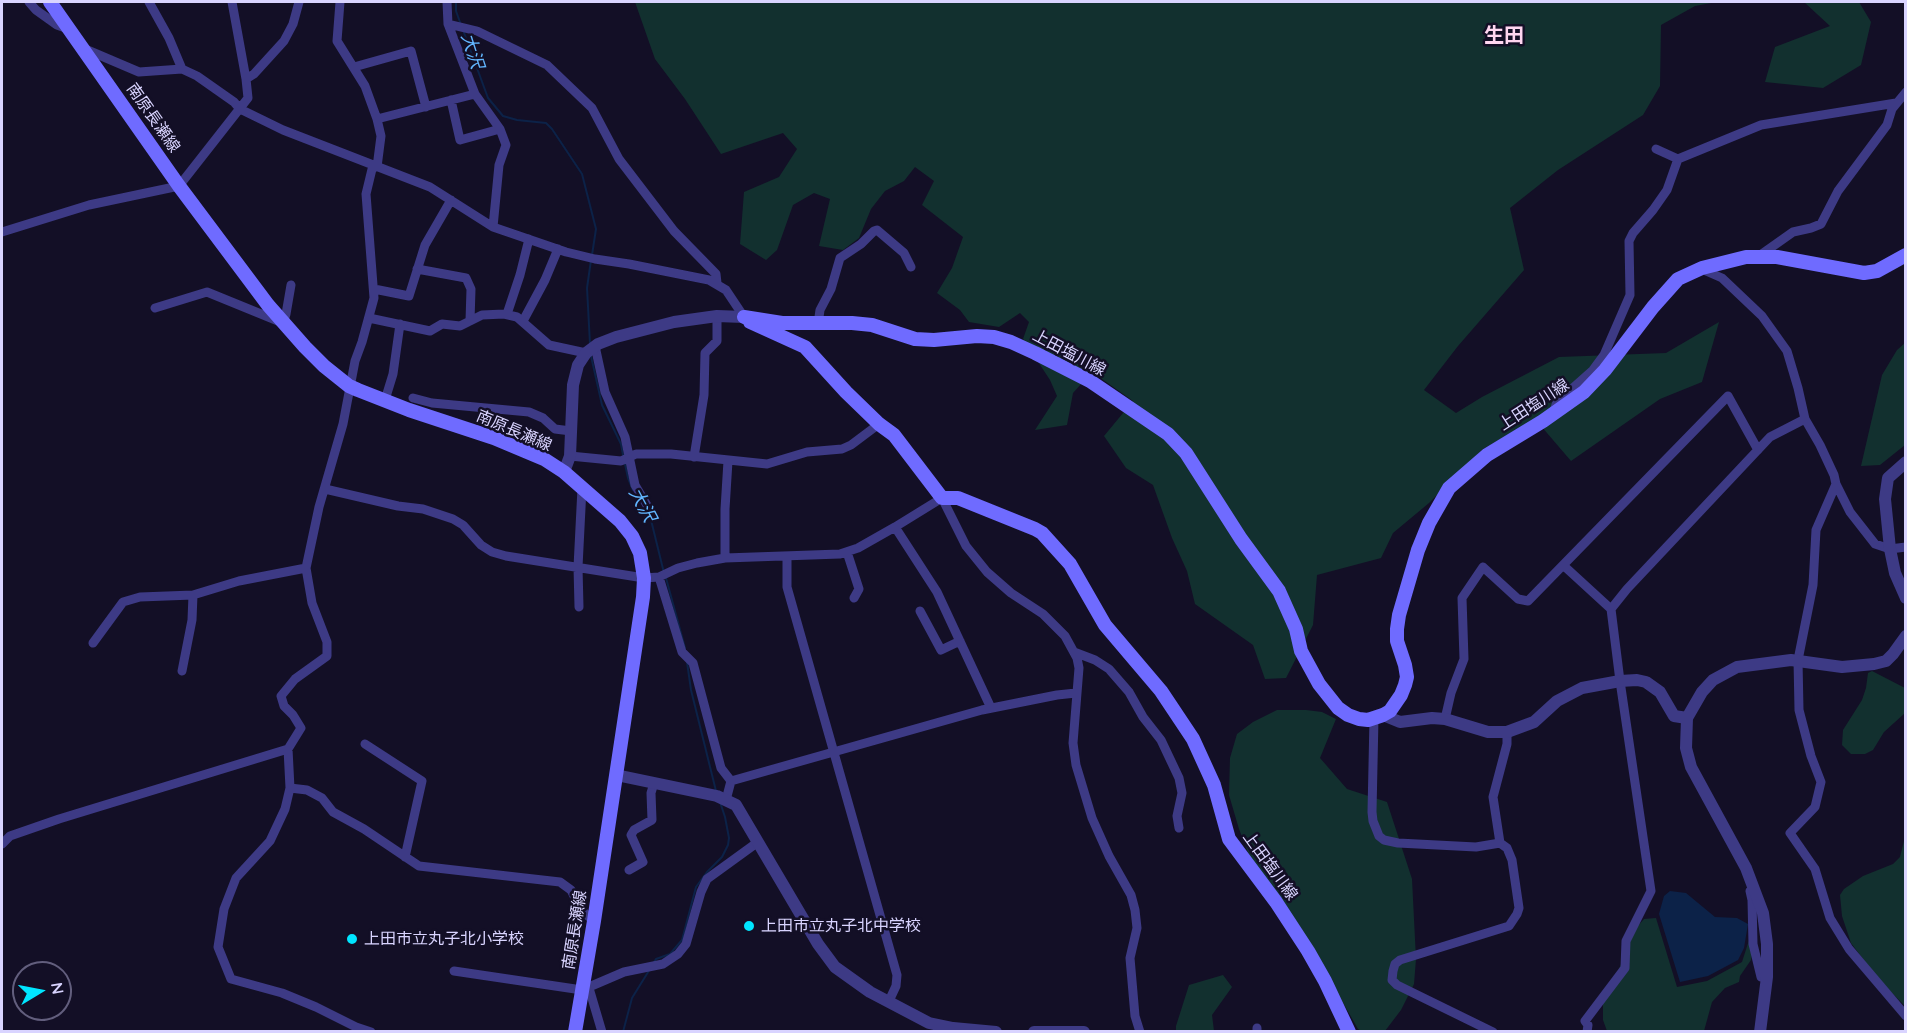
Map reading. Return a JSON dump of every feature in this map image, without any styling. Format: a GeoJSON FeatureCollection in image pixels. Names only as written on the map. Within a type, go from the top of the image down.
{"type":"FeatureCollection","features":[{"type":"Feature","properties":{"kind":"main road","name":"南原長瀬線"},"geometry":{"type":"LineString","coordinates":[[50,2],[179,186],[283,323],[317,360],[349,386],[494,438],[544,459],[564,472],[620,521],[632,536],[639,553],[644,578],[642,605],[594,921],[586,989],[575,1032]]}},
{"type":"Feature","properties":{"kind":"main road","name":"上田塩川線"},"geometry":{"type":"LineString","coordinates":[[744,317],[782,323],[872,325],[915,339],[994,337],[1011,342],[1090,381],[1168,435],[1186,453],[1241,539],[1279,591],[1296,629],[1301,651],[1318,684],[1338,708],[1359,719],[1379,717],[1396,703],[1405,685],[1407,677],[1405,665],[1397,641],[1396,629],[1399,615],[1418,550],[1437,506],[1449,488],[1487,456],[1584,392],[1605,370],[1653,307],[1678,279],[1702,268],[1746,257],[1777,257],[1864,273],[1877,271],[1905,255]]}},
{"type":"Feature","properties":{"kind":"main road"},"geometry":{"type":"LineString","coordinates":[[744,317],[752,323],[805,347],[879,424],[894,435],[942,498]]}},
{"type":"Feature","properties":{"kind":"main road","name":"上田塩川線"},"geometry":{"type":"LineString","coordinates":[[942,498],[958,498],[1035,529],[1042,533],[1070,564],[1105,625],[1161,691],[1193,739],[1214,784],[1229,839],[1276,902],[1308,951],[1349,1032]]}},
{"type":"Feature","properties":{"kind":"street"},"geometry":{"type":"LineString","coordinates":[[29,2],[57,25],[70,30]]}},
{"type":"Feature","properties":{"kind":"street"},"geometry":{"type":"LineString","coordinates":[[149,2],[169,38],[182,69]]}},
{"type":"Feature","properties":{"kind":"street"},"geometry":{"type":"LineString","coordinates":[[2,232],[88,205],[179,186],[248,98],[232,2]]}},
{"type":"Feature","properties":{"kind":"street"},"geometry":{"type":"LineString","coordinates":[[246,79],[255,74],[284,41],[293,24],[299,2]]}},
{"type":"Feature","properties":{"kind":"street"},"geometry":{"type":"LineString","coordinates":[[340,2],[337,41],[364,86],[381,136],[366,194],[374,297],[355,361],[343,424],[319,507],[306,568],[312,603],[327,642],[327,656],[295,679],[281,696],[284,706],[301,728],[288,749],[290,788],[285,809],[270,841],[236,878],[224,909],[218,947],[231,979],[282,993],[371,1032]]}},
{"type":"Feature","properties":{"kind":"street"},"geometry":{"type":"LineString","coordinates":[[447,2],[448,24],[475,94],[500,129],[506,145],[499,165],[493,227]]}},
{"type":"Feature","properties":{"kind":"street"},"geometry":{"type":"LineString","coordinates":[[448,24],[477,31],[547,65],[592,108],[619,159],[674,231],[716,274],[717,283]]}},
{"type":"Feature","properties":{"kind":"street"},"geometry":{"type":"LineString","coordinates":[[85,49],[139,72],[182,69],[197,76],[234,102],[240,109],[283,130],[430,187],[493,227],[595,259],[640,266],[717,283],[726,290],[744,317]]}},
{"type":"Feature","properties":{"kind":"street"},"geometry":{"type":"LineString","coordinates":[[354,67],[411,51],[426,106]]}},
{"type":"Feature","properties":{"kind":"street"},"geometry":{"type":"LineString","coordinates":[[377,119],[475,94]]}},
{"type":"Feature","properties":{"kind":"street"},"geometry":{"type":"LineString","coordinates":[[1553,414],[1557,402],[1593,370],[1604,355],[1630,295],[1629,241],[1633,232],[1653,210],[1666,190],[1678,159],[1761,125],[1902,97]]}},
{"type":"Feature","properties":{"kind":"street"},"geometry":{"type":"LineString","coordinates":[[1759,256],[1793,232],[1821,224],[1838,191],[1887,125],[1892,109],[1902,97]]}},
{"type":"Feature","properties":{"kind":"street"},"geometry":{"type":"LineString","coordinates":[[451,100],[460,140],[500,129]]}},
{"type":"Feature","properties":{"kind":"street"},"geometry":{"type":"LineString","coordinates":[[1656,149],[1678,159]]}},
{"type":"Feature","properties":{"kind":"street"},"geometry":{"type":"LineString","coordinates":[[374,289],[409,296],[425,245],[451,200]]}},
{"type":"Feature","properties":{"kind":"street"},"geometry":{"type":"LineString","coordinates":[[818,324],[820,310],[831,289],[840,258],[861,244],[874,231],[877,230],[904,253],[911,267]]}},
{"type":"Feature","properties":{"kind":"street"},"geometry":{"type":"LineString","coordinates":[[507,314],[529,239]]}},
{"type":"Feature","properties":{"kind":"street"},"geometry":{"type":"LineString","coordinates":[[523,321],[558,249]]}},
{"type":"Feature","properties":{"kind":"street"},"geometry":{"type":"LineString","coordinates":[[1702,268],[1722,278],[1762,316],[1787,351],[1805,419],[1820,445],[1850,512],[1875,544],[1890,549],[1905,547]]}},
{"type":"Feature","properties":{"kind":"street"},"geometry":{"type":"LineString","coordinates":[[417,269],[466,278],[471,289],[470,321]]}},
{"type":"Feature","properties":{"kind":"street"},"geometry":{"type":"LineString","coordinates":[[155,308],[207,292],[283,323],[291,285]]}},
{"type":"Feature","properties":{"kind":"street"},"geometry":{"type":"LineString","coordinates":[[369,318],[430,331],[442,324],[460,326],[482,315],[507,314],[523,321],[549,345],[590,350]]}},
{"type":"Feature","properties":{"kind":"street"},"geometry":{"type":"LineString","coordinates":[[564,472],[570,456],[573,385],[578,365],[590,350],[616,337],[674,322],[717,316],[744,317]]}},
{"type":"Feature","properties":{"kind":"street"},"geometry":{"type":"LineString","coordinates":[[694,458],[704,395],[705,353],[717,341],[717,316]]}},
{"type":"Feature","properties":{"kind":"street"},"geometry":{"type":"LineString","coordinates":[[385,400],[393,374],[400,324]]}},
{"type":"Feature","properties":{"kind":"street"},"geometry":{"type":"LineString","coordinates":[[590,350],[625,437],[635,485],[654,517]]}},
{"type":"Feature","properties":{"kind":"street"},"geometry":{"type":"LineString","coordinates":[[1445,719],[1450,693],[1464,659],[1462,597],[1483,567],[1518,599],[1528,601],[1728,396],[1758,450]]}},
{"type":"Feature","properties":{"kind":"street"},"geometry":{"type":"LineString","coordinates":[[413,398],[432,403],[528,412],[543,418],[555,429],[571,431]]}},
{"type":"Feature","properties":{"kind":"street"},"geometry":{"type":"LineString","coordinates":[[1611,609],[1627,589],[1770,437],[1805,419]]}},
{"type":"Feature","properties":{"kind":"street"},"geometry":{"type":"LineString","coordinates":[[570,456],[621,461],[636,454],[659,454],[767,464],[807,453],[842,449],[879,424]]}},
{"type":"Feature","properties":{"kind":"street"},"geometry":{"type":"LineString","coordinates":[[725,558],[728,462]]}},
{"type":"Feature","properties":{"kind":"street"},"geometry":{"type":"LineString","coordinates":[[1905,462],[1888,478],[1885,488],[1890,549],[1895,573],[1905,598]]}},
{"type":"Feature","properties":{"kind":"street"},"geometry":{"type":"LineString","coordinates":[[1836,484],[1816,530],[1813,585],[1798,660],[1799,710],[1811,756],[1821,782],[1815,807],[1791,833],[1815,870],[1830,918],[1849,949],[1905,1016]]}},
{"type":"Feature","properties":{"kind":"street"},"geometry":{"type":"LineString","coordinates":[[579,607],[578,567],[582,488]]}},
{"type":"Feature","properties":{"kind":"street"},"geometry":{"type":"LineString","coordinates":[[325,489],[398,506],[423,509],[453,519],[463,525],[480,545],[492,552],[644,578],[659,577],[687,565],[725,558],[840,554],[895,527],[942,498],[966,546],[987,572],[1011,593],[1043,614],[1065,636],[1077,658],[1079,668],[1073,743],[1076,765],[1092,818],[1109,856],[1131,895],[1135,910],[1137,928],[1130,958],[1135,1016],[1140,1032]]}},
{"type":"Feature","properties":{"kind":"street"},"geometry":{"type":"LineString","coordinates":[[895,527],[937,592],[992,708]]}},
{"type":"Feature","properties":{"kind":"street"},"geometry":{"type":"LineString","coordinates":[[847,552],[859,589],[854,598]]}},
{"type":"Feature","properties":{"kind":"street"},"geometry":{"type":"LineString","coordinates":[[787,556],[787,586],[897,975],[896,986],[888,1001]]}},
{"type":"Feature","properties":{"kind":"street"},"geometry":{"type":"LineString","coordinates":[[1563,565],[1611,609],[1651,891],[1626,941],[1625,968],[1585,1021],[1588,1025],[1587,1032]]}},
{"type":"Feature","properties":{"kind":"street"},"geometry":{"type":"LineString","coordinates":[[93,643],[123,602],[140,597],[193,595],[239,581],[306,568]]}},
{"type":"Feature","properties":{"kind":"street"},"geometry":{"type":"LineString","coordinates":[[659,577],[682,652],[693,663],[721,768],[731,782]]}},
{"type":"Feature","properties":{"kind":"street"},"geometry":{"type":"LineString","coordinates":[[182,671],[192,620],[193,595]]}},
{"type":"Feature","properties":{"kind":"street"},"geometry":{"type":"LineString","coordinates":[[920,611],[941,650],[960,641]]}},
{"type":"Feature","properties":{"kind":"street"},"geometry":{"type":"LineString","coordinates":[[1760,1032],[1767,977],[1767,944],[1763,913],[1751,879],[1691,767],[1686,748],[1687,718],[1702,692],[1713,680],[1737,667],[1798,660],[1842,667],[1874,664],[1886,661],[1905,636]]}},
{"type":"Feature","properties":{"kind":"street"},"geometry":{"type":"LineString","coordinates":[[1074,652],[1095,660],[1109,669],[1129,692],[1143,717],[1161,740],[1179,778],[1182,793],[1177,816],[1179,828]]}},
{"type":"Feature","properties":{"kind":"street"},"geometry":{"type":"LineString","coordinates":[[1489,1031],[1397,985],[1392,980],[1393,970],[1395,964],[1400,960],[1509,926],[1517,914],[1518,904],[1512,860],[1507,848],[1500,843],[1476,847],[1398,843],[1384,840],[1379,836],[1372,812],[1379,717],[1400,722],[1432,718],[1445,719],[1488,732],[1507,732],[1534,722],[1569,693],[1582,688],[1637,680],[1646,682],[1660,692],[1674,716],[1687,718]]}},
{"type":"Feature","properties":{"kind":"street"},"geometry":{"type":"LineString","coordinates":[[731,782],[992,708],[1076,693]]}},
{"type":"Feature","properties":{"kind":"street"},"geometry":{"type":"LineString","coordinates":[[1500,843],[1493,797],[1507,744],[1507,732]]}},
{"type":"Feature","properties":{"kind":"street"},"geometry":{"type":"LineString","coordinates":[[365,744],[422,781],[405,857]]}},
{"type":"Feature","properties":{"kind":"street"},"geometry":{"type":"LineString","coordinates":[[2,844],[10,836],[59,819],[288,749]]}},
{"type":"Feature","properties":{"kind":"street"},"geometry":{"type":"LineString","coordinates":[[616,775],[709,794],[736,805],[818,944],[835,967],[863,987],[929,1023],[952,1028],[996,1032]]}},
{"type":"Feature","properties":{"kind":"street"},"geometry":{"type":"LineString","coordinates":[[726,800],[731,782]]}},
{"type":"Feature","properties":{"kind":"street"},"geometry":{"type":"LineString","coordinates":[[629,870],[643,862],[631,835],[634,830],[652,820],[651,793],[654,783]]}},
{"type":"Feature","properties":{"kind":"street"},"geometry":{"type":"LineString","coordinates":[[290,788],[307,790],[322,798],[333,812],[364,829],[419,866],[560,882],[571,890],[581,910],[594,921]]}},
{"type":"Feature","properties":{"kind":"street"},"geometry":{"type":"LineString","coordinates":[[454,971],[565,989],[586,989],[624,972],[663,964],[678,954],[686,944],[707,879],[758,842]]}},
{"type":"Feature","properties":{"kind":"street"},"geometry":{"type":"LineString","coordinates":[[586,989],[602,1032]]}},
{"type":"Feature","properties":{"kind":"street"},"geometry":{"type":"LineString","coordinates":[[1034,1032],[1083,1032]]}},
{"type":"Feature","properties":{"kind":"green space"},"geometry":{"type":"Polygon","coordinates":[[[635,2],[1717,2],[1695,6],[1661,25],[1660,86],[1643,115],[1558,170],[1510,208],[1524,270],[1458,346],[1424,390],[1456,413],[1559,357],[1666,353],[1719,322],[1702,382],[1660,399],[1571,461],[1535,419],[1483,449],[1429,503],[1393,533],[1381,558],[1317,575],[1313,625],[1286,678],[1265,679],[1253,645],[1195,604],[1187,571],[1172,538],[1153,485],[1126,468],[1104,436],[1133,401],[1092,372],[1073,393],[1067,425],[1035,430],[1057,396],[1050,380],[1023,339],[1029,322],[1020,313],[999,327],[969,322],[960,310],[937,293],[952,268],[963,237],[922,205],[934,181],[915,167],[904,181],[885,191],[871,209],[859,238],[843,250],[819,246],[830,199],[814,193],[793,205],[777,250],[766,260],[740,244],[744,192],[779,177],[797,149],[783,133],[721,154],[685,99],[655,59],[635,2]]]}},
{"type":"Feature","properties":{"kind":"green space"},"geometry":{"type":"Polygon","coordinates":[[[1804,2],[1859,2],[1871,22],[1861,65],[1823,88],[1765,82],[1775,47],[1830,26],[1804,2]]]}},
{"type":"Feature","properties":{"kind":"green space"},"geometry":{"type":"Polygon","coordinates":[[[1905,343],[1905,445],[1880,465],[1861,466],[1882,375],[1897,350],[1905,343]]]}},
{"type":"Feature","properties":{"kind":"green space"},"geometry":{"type":"Polygon","coordinates":[[[1872,671],[1905,688],[1905,713],[1884,732],[1873,750],[1865,754],[1851,754],[1842,745],[1843,730],[1862,700],[1868,673],[1872,671]]]}},
{"type":"Feature","properties":{"kind":"green space"},"geometry":{"type":"Polygon","coordinates":[[[1277,710],[1322,712],[1336,719],[1320,758],[1347,789],[1387,802],[1412,879],[1416,959],[1414,984],[1401,1010],[1385,1031],[1358,1029],[1305,936],[1249,855],[1239,829],[1229,795],[1230,758],[1237,734],[1253,722],[1277,710]]]}},
{"type":"Feature","properties":{"kind":"green space"},"geometry":{"type":"Polygon","coordinates":[[[1905,837],[1905,1006],[1879,980],[1851,943],[1842,916],[1840,895],[1844,889],[1863,876],[1893,864],[1900,857],[1905,837]]]}},
{"type":"Feature","properties":{"kind":"green space"},"geometry":{"type":"Polygon","coordinates":[[[1656,918],[1677,987],[1707,981],[1742,962],[1750,937],[1751,960],[1740,976],[1739,982],[1725,988],[1712,1002],[1704,1031],[1607,1031],[1603,1020],[1603,1003],[1622,962],[1631,934],[1644,919],[1656,918]]]}},
{"type":"Feature","properties":{"kind":"green space"},"geometry":{"type":"Polygon","coordinates":[[[1223,975],[1232,987],[1212,1015],[1214,1031],[1176,1031],[1189,985],[1223,975]]]}},
{"type":"Feature","properties":{"kind":"water"},"geometry":{"type":"Polygon","coordinates":[[[1670,891],[1686,893],[1715,917],[1737,918],[1748,924],[1744,948],[1738,960],[1708,976],[1680,982],[1659,914],[1664,896],[1670,891]]]}},
{"type":"Feature","properties":{"kind":"waterway","name":"大沢"},"geometry":{"type":"LineString","coordinates":[[456,2],[456,11],[461,25]]}},
{"type":"Feature","properties":{"kind":"waterway","name":"大沢"},"geometry":{"type":"LineString","coordinates":[[463,30],[488,98],[503,116],[546,123],[582,174],[596,229],[592,255]]}},
{"type":"Feature","properties":{"kind":"waterway","name":"大沢"},"geometry":{"type":"LineString","coordinates":[[590,344],[587,288],[591,260]]}},
{"type":"Feature","properties":{"kind":"waterway","name":"大沢"},"geometry":{"type":"LineString","coordinates":[[591,356],[602,405],[621,444],[623,455]]}},
{"type":"Feature","properties":{"kind":"waterway","name":"大沢"},"geometry":{"type":"LineString","coordinates":[[625,464],[633,490]]}},
{"type":"Feature","properties":{"kind":"waterway","name":"大沢"},"geometry":{"type":"LineString","coordinates":[[651,520],[664,573]]}},
{"type":"Feature","properties":{"kind":"waterway","name":"大沢"},"geometry":{"type":"LineString","coordinates":[[666,578],[685,648]]}},
{"type":"Feature","properties":{"kind":"waterway","name":"大沢"},"geometry":{"type":"LineString","coordinates":[[687,662],[691,690],[716,791]]}},
{"type":"Feature","properties":{"kind":"waterway","name":"大沢"},"geometry":{"type":"LineString","coordinates":[[654,962],[670,954],[682,940],[696,887],[722,857],[728,845],[729,838],[720,802]]}},
{"type":"Feature","properties":{"kind":"waterway","name":"大沢"},"geometry":{"type":"LineString","coordinates":[[623,1032],[632,998],[650,969]]}},
{"type":"Feature","properties":{"kind":"place","name":"上田市立丸子北中学校"},"geometry":{"type":"Point","coordinates":[749,926]}},
{"type":"Feature","properties":{"kind":"place","name":"上田市立丸子北小学校"},"geometry":{"type":"Point","coordinates":[352,939]}},
{"type":"Feature","properties":{"kind":"district","name":"生田"},"geometry":{"type":"Point","coordinates":[1504,36]}}]}
